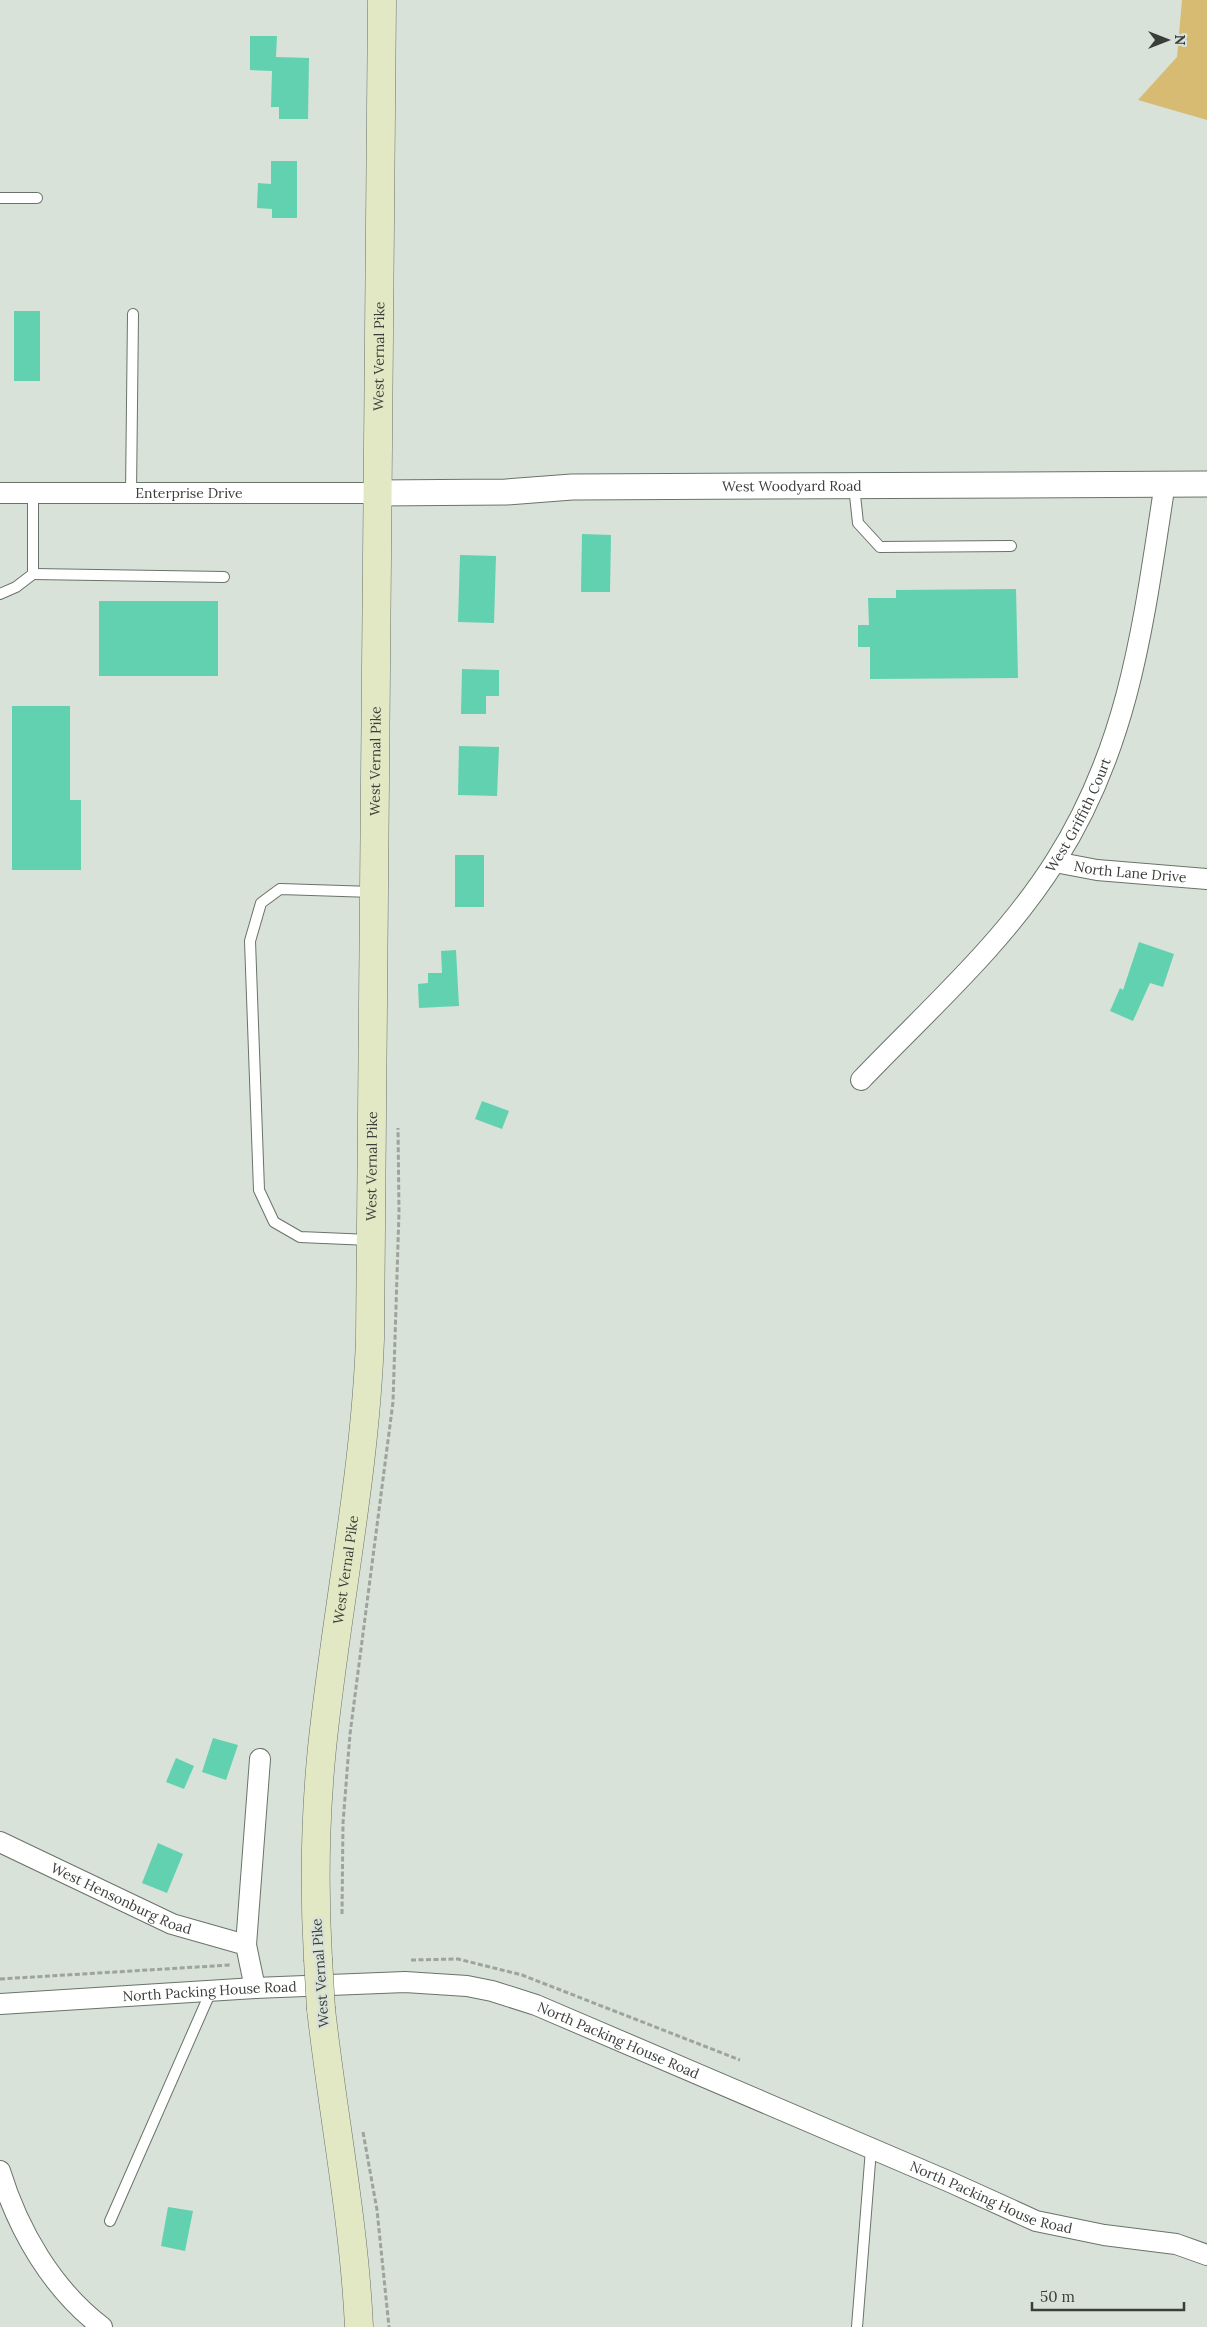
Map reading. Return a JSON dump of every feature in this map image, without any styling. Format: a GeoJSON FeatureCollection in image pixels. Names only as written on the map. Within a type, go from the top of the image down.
{"type":"FeatureCollection","features":[{"type":"Feature","properties":{"kind":"main road","name":"West Vernal Pike"},"geometry":{"type":"LineString","coordinates":[[358,2327],[350,2211],[321,2009],[316,1874],[320,1778],[364,1436],[370,1358],[382,0]]}},
{"type":"Feature","properties":{"kind":"street","name":"West Griffith Court"},"geometry":{"type":"LineString","coordinates":[[861,1080],[980,958],[1018,912],[1055,862],[1096,785],[1131,684],[1140,642],[1165,483]]}},
{"type":"Feature","properties":{"kind":"street","name":"West Woodyard Road"},"geometry":{"type":"LineString","coordinates":[[378,493],[506,492],[572,487],[1207,484]]}},
{"type":"Feature","properties":{"kind":"street","name":"Enterprise Drive"},"geometry":{"type":"LineString","coordinates":[[0,493],[378,493]]}},
{"type":"Feature","properties":{"kind":"street","name":"North Lane Drive"},"geometry":{"type":"LineString","coordinates":[[1055,862],[1097,870],[1207,879]]}},
{"type":"Feature","properties":{"kind":"street"},"geometry":{"type":"LineString","coordinates":[[254,1988],[246,1945],[260,1759]]}},
{"type":"Feature","properties":{"kind":"street","name":"West Hensonburg Road"},"geometry":{"type":"LineString","coordinates":[[0,1842],[172,1924],[246,1945]]}},
{"type":"Feature","properties":{"kind":"street","name":"North Packing House Road"},"geometry":{"type":"LineString","coordinates":[[0,2004],[254,1988],[405,1982],[467,1986],[492,1991],[536,2005],[1036,2221],[1104,2235],[1176,2244],[1207,2255]]}},
{"type":"Feature","properties":{"kind":"street"},"geometry":{"type":"LineString","coordinates":[[0,2171],[24,2230],[44,2266],[102,2327]]}},
{"type":"Feature","properties":{"kind":"lane"},"geometry":{"type":"LineString","coordinates":[[0,198],[37,198]]}},
{"type":"Feature","properties":{"kind":"lane"},"geometry":{"type":"LineString","coordinates":[[131,493],[133,314]]}},
{"type":"Feature","properties":{"kind":"lane"},"geometry":{"type":"LineString","coordinates":[[854,486],[858,523],[880,547],[1011,546]]}},
{"type":"Feature","properties":{"kind":"lane"},"geometry":{"type":"LineString","coordinates":[[33,493],[33,574]]}},
{"type":"Feature","properties":{"kind":"lane"},"geometry":{"type":"LineString","coordinates":[[0,594],[16,587],[33,574],[224,577]]}},
{"type":"Feature","properties":{"kind":"lane"},"geometry":{"type":"LineString","coordinates":[[372,1240],[300,1236],[274,1222],[259,1190],[250,941],[261,903],[280,889],[374,892]]}},
{"type":"Feature","properties":{"kind":"lane"},"geometry":{"type":"LineString","coordinates":[[110,2222],[211,1992]]}},
{"type":"Feature","properties":{"kind":"lane"},"geometry":{"type":"LineString","coordinates":[[857,2327],[871,2149]]}},
{"type":"Feature","properties":{"kind":"path"},"geometry":{"type":"LineString","coordinates":[[0,1980],[231,1965]]}},
{"type":"Feature","properties":{"kind":"path"},"geometry":{"type":"LineString","coordinates":[[362,2122],[378,2210],[389,2327]]}},
{"type":"Feature","properties":{"kind":"shaded area"},"geometry":{"type":"Polygon","coordinates":[[[1182,0],[1207,0],[1207,120],[1138,100],[1177,57],[1182,0]]]}},
{"type":"Feature","properties":{"kind":"building"},"geometry":{"type":"Polygon","coordinates":[[[250,36],[277,36],[276,57],[309,58],[308,119],[279,119],[279,107],[271,107],[272,71],[250,70],[250,36]]]}},
{"type":"Feature","properties":{"kind":"building"},"geometry":{"type":"Polygon","coordinates":[[[271,161],[297,161],[297,218],[272,218],[272,209],[257,208],[258,183],[271,184],[271,161]]]}},
{"type":"Feature","properties":{"kind":"building"},"geometry":{"type":"Polygon","coordinates":[[[14,311],[40,311],[40,381],[14,381],[14,311]]]}},
{"type":"Feature","properties":{"kind":"building"},"geometry":{"type":"Polygon","coordinates":[[[582,534],[611,535],[610,592],[581,592],[582,534]]]}},
{"type":"Feature","properties":{"kind":"building"},"geometry":{"type":"Polygon","coordinates":[[[460,555],[496,556],[494,623],[458,622],[460,555]]]}},
{"type":"Feature","properties":{"kind":"building"},"geometry":{"type":"Polygon","coordinates":[[[1016,589],[1018,678],[870,679],[870,647],[858,647],[858,625],[869,625],[868,598],[896,598],[896,590],[1016,589]]]}},
{"type":"Feature","properties":{"kind":"building"},"geometry":{"type":"Polygon","coordinates":[[[99,601],[218,601],[218,676],[99,676],[99,601]]]}},
{"type":"Feature","properties":{"kind":"building"},"geometry":{"type":"Polygon","coordinates":[[[462,669],[499,670],[499,696],[486,696],[486,714],[461,714],[462,669]]]}},
{"type":"Feature","properties":{"kind":"building"},"geometry":{"type":"Polygon","coordinates":[[[12,706],[70,706],[70,800],[81,800],[81,870],[12,870],[12,706]]]}},
{"type":"Feature","properties":{"kind":"building"},"geometry":{"type":"Polygon","coordinates":[[[459,746],[499,747],[497,796],[458,795],[459,746]]]}},
{"type":"Feature","properties":{"kind":"building"},"geometry":{"type":"Polygon","coordinates":[[[455,855],[484,855],[484,907],[455,907],[455,855]]]}},
{"type":"Feature","properties":{"kind":"building"},"geometry":{"type":"Polygon","coordinates":[[[1139,942],[1174,954],[1163,987],[1150,983],[1133,1021],[1110,1011],[1120,988],[1123,990],[1139,942]]]}},
{"type":"Feature","properties":{"kind":"building"},"geometry":{"type":"Polygon","coordinates":[[[456,950],[459,1006],[419,1008],[418,984],[428,983],[428,973],[442,973],[441,951],[456,950]]]}},
{"type":"Feature","properties":{"kind":"building"},"geometry":{"type":"Polygon","coordinates":[[[482,1101],[509,1111],[502,1129],[475,1119],[482,1101]]]}},
{"type":"Feature","properties":{"kind":"building"},"geometry":{"type":"Polygon","coordinates":[[[213,1738],[238,1745],[226,1780],[202,1772],[213,1738]]]}},
{"type":"Feature","properties":{"kind":"building"},"geometry":{"type":"Polygon","coordinates":[[[176,1758],[194,1766],[184,1789],[166,1782],[176,1758]]]}},
{"type":"Feature","properties":{"kind":"building"},"geometry":{"type":"Polygon","coordinates":[[[158,1843],[183,1854],[167,1893],[142,1883],[158,1843]]]}},
{"type":"Feature","properties":{"kind":"building"},"geometry":{"type":"Polygon","coordinates":[[[168,2207],[193,2211],[185,2251],[161,2246],[168,2207]]]}}]}
